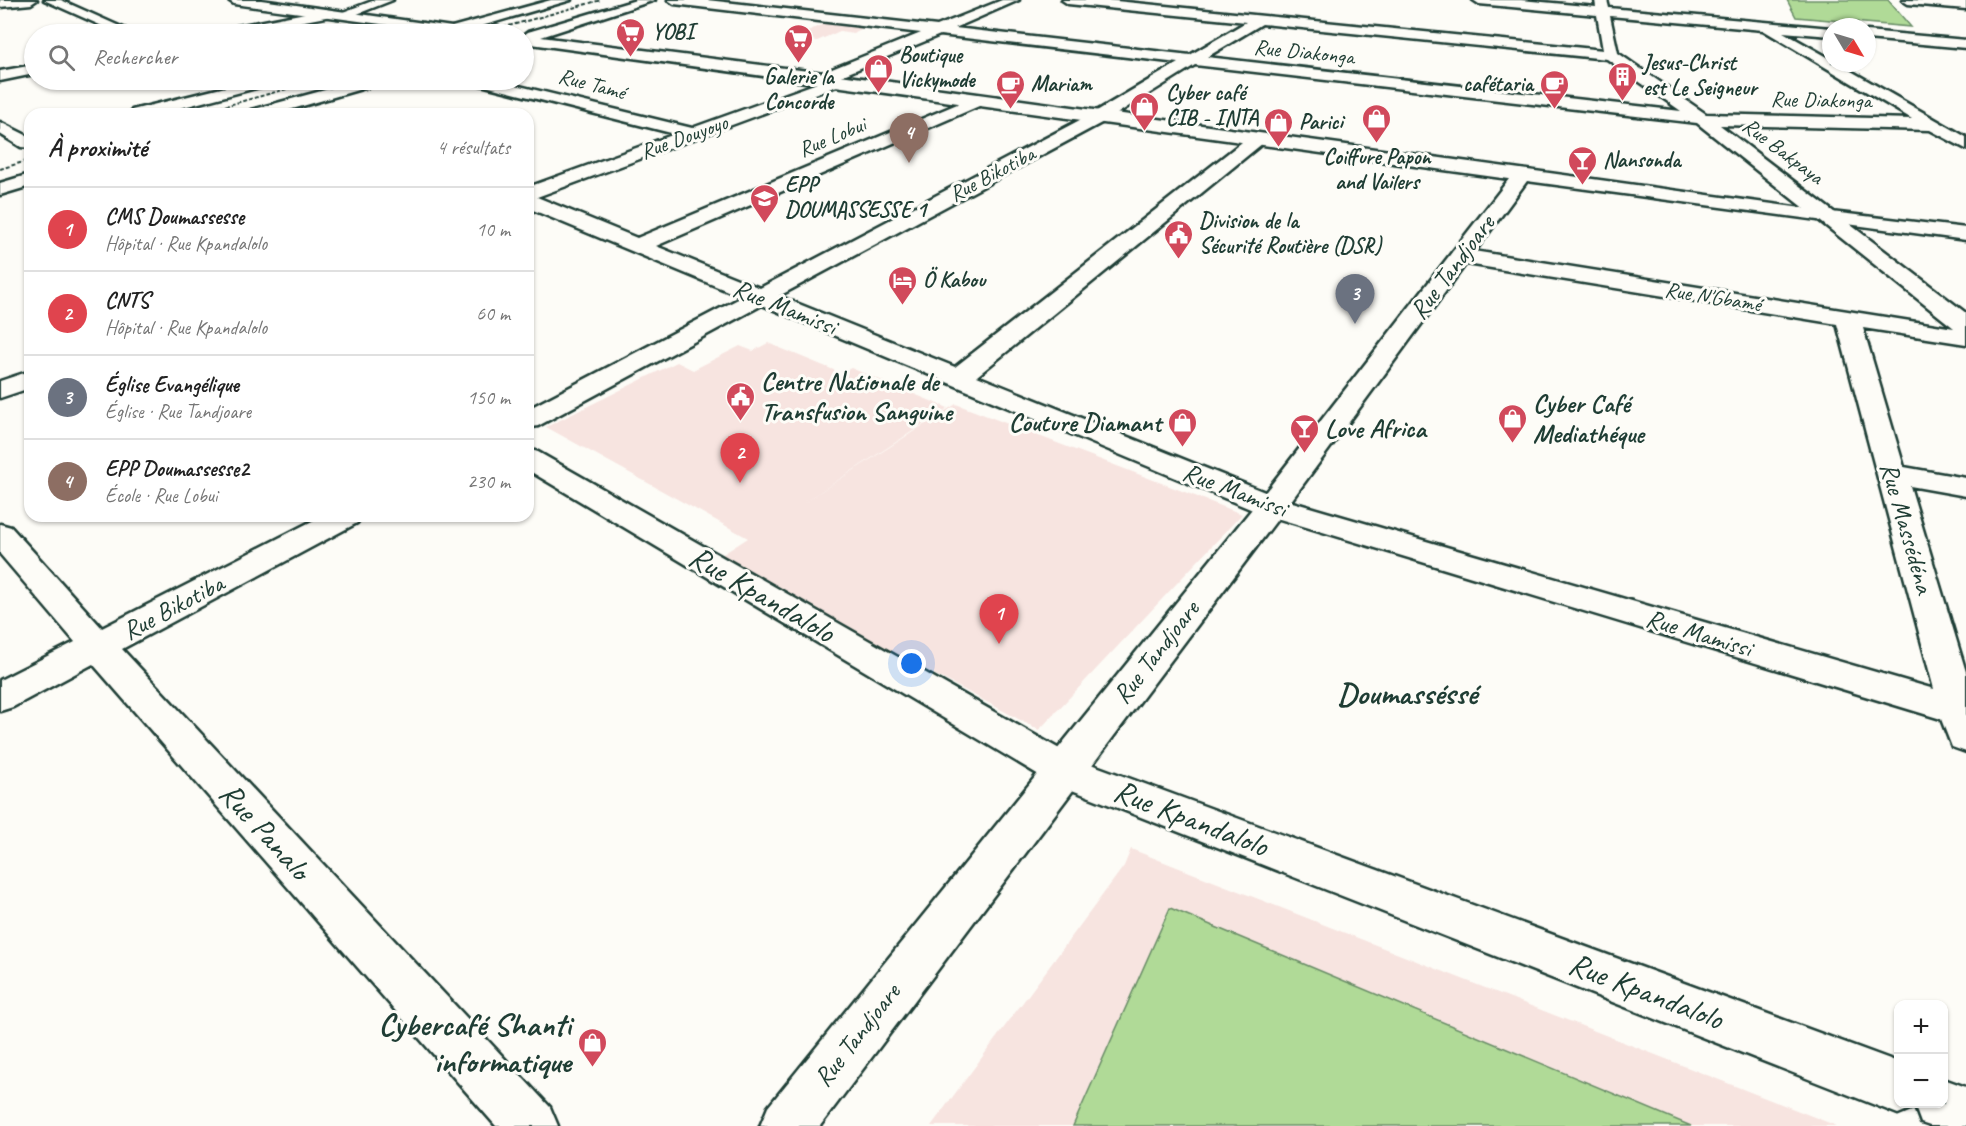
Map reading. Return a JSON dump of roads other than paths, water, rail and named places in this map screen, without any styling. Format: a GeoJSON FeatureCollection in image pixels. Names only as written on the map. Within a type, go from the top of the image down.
{"type":"FeatureCollection","features":[{"type":"Feature","properties":{"kind":"street"},"geometry":{"type":"LineString","coordinates":[[0,2],[7,0]]}},
{"type":"Feature","properties":{"kind":"street"},"geometry":{"type":"LineString","coordinates":[[0,2],[31,0]]}},
{"type":"Feature","properties":{"kind":"street"},"geometry":{"type":"LineString","coordinates":[[234,0],[394,24]]}},
{"type":"Feature","properties":{"kind":"street"},"geometry":{"type":"LineString","coordinates":[[342,15],[387,0]]}},
{"type":"Feature","properties":{"kind":"street"},"geometry":{"type":"LineString","coordinates":[[478,24],[565,0]]}},
{"type":"Feature","properties":{"kind":"street"},"geometry":{"type":"LineString","coordinates":[[534,36],[649,0]]}},
{"type":"Feature","properties":{"kind":"street","name":"Rue Diakonga"},"geometry":{"type":"LineString","coordinates":[[674,0],[1190,62],[1702,119],[1930,125]]}},
{"type":"Feature","properties":{"kind":"street"},"geometry":{"type":"LineString","coordinates":[[822,78],[1012,0]]}},
{"type":"Feature","properties":{"kind":"street"},"geometry":{"type":"LineString","coordinates":[[1068,0],[1611,55],[1601,6]]}},
{"type":"Feature","properties":{"kind":"street"},"geometry":{"type":"LineString","coordinates":[[1479,0],[1601,6],[1822,31]]}},
{"type":"Feature","properties":{"kind":"street"},"geometry":{"type":"LineString","coordinates":[[1906,0],[1966,5]]}},
{"type":"Feature","properties":{"kind":"street"},"geometry":{"type":"LineString","coordinates":[[1906,0],[1943,42]]}},
{"type":"Feature","properties":{"kind":"street"},"geometry":{"type":"LineString","coordinates":[[60,2],[108,24]]}},
{"type":"Feature","properties":{"kind":"street"},"geometry":{"type":"LineString","coordinates":[[269,24],[326,13]]}},
{"type":"Feature","properties":{"kind":"street","name":"Rue Bikotiba"},"geometry":{"type":"LineString","coordinates":[[534,417],[763,298],[1101,116],[1260,19]]}},
{"type":"Feature","properties":{"kind":"street"},"geometry":{"type":"LineString","coordinates":[[1763,26],[1966,144]]}},
{"type":"Feature","properties":{"kind":"street"},"geometry":{"type":"LineString","coordinates":[[1876,36],[1966,44]]}},
{"type":"Feature","properties":{"kind":"street"},"geometry":{"type":"LineString","coordinates":[[534,40],[840,80],[1831,218],[1966,234]]}},
{"type":"Feature","properties":{"kind":"street","name":"Rue Bakpaya"},"geometry":{"type":"LineString","coordinates":[[1611,55],[1702,119],[1966,325]]}},
{"type":"Feature","properties":{"kind":"street"},"geometry":{"type":"LineString","coordinates":[[0,76],[24,71]]}},
{"type":"Feature","properties":{"kind":"street","name":"Rue Douyoyo"},"geometry":{"type":"LineString","coordinates":[[534,192],[840,80]]}},
{"type":"Feature","properties":{"kind":"street"},"geometry":{"type":"LineString","coordinates":[[160,108],[226,90]]}},
{"type":"Feature","properties":{"kind":"street"},"geometry":{"type":"LineString","coordinates":[[279,108],[342,90]]}},
{"type":"Feature","properties":{"kind":"street","name":"Rue Tamé"},"geometry":{"type":"LineString","coordinates":[[518,90],[694,134]]}},
{"type":"Feature","properties":{"kind":"street","name":"Rue Lobui"},"geometry":{"type":"LineString","coordinates":[[637,246],[980,100]]}},
{"type":"Feature","properties":{"kind":"street"},"geometry":{"type":"LineString","coordinates":[[293,104],[303,108]]}},
{"type":"Feature","properties":{"kind":"street"},"geometry":{"type":"LineString","coordinates":[[0,127],[24,140]]}},
{"type":"Feature","properties":{"kind":"street"},"geometry":{"type":"LineString","coordinates":[[958,378],[1257,139]]}},
{"type":"Feature","properties":{"kind":"street"},"geometry":{"type":"LineString","coordinates":[[0,151],[24,144]]}},
{"type":"Feature","properties":{"kind":"street","name":"Rue Tandjoare"},"geometry":{"type":"LineString","coordinates":[[787,1126],[1271,506],[1522,175]]}},
{"type":"Feature","properties":{"kind":"street"},"geometry":{"type":"LineString","coordinates":[[0,189],[24,182]]}},
{"type":"Feature","properties":{"kind":"street","name":"Rue Mamissi"},"geometry":{"type":"LineString","coordinates":[[534,203],[1271,506],[1963,720]]}},
{"type":"Feature","properties":{"kind":"street","name":"Rue N'Gbamé"},"geometry":{"type":"LineString","coordinates":[[1461,256],[1966,337]]}},
{"type":"Feature","properties":{"kind":"street","name":"Rue Massédéna"},"geometry":{"type":"LineString","coordinates":[[1848,319],[1963,720]]}},
{"type":"Feature","properties":{"kind":"street"},"geometry":{"type":"LineString","coordinates":[[0,390],[24,381]]}},
{"type":"Feature","properties":{"kind":"street","name":"Rue Kpandalolo"},"geometry":{"type":"LineString","coordinates":[[534,461],[1063,770],[1894,1086]]}},
{"type":"Feature","properties":{"kind":"street"},"geometry":{"type":"LineString","coordinates":[[1891,473],[1966,487]]}},
{"type":"Feature","properties":{"kind":"street","name":"Rue Bikotiba"},"geometry":{"type":"LineString","coordinates":[[0,696],[334,522]]}},
{"type":"Feature","properties":{"kind":"street","name":"Rue Panalo"},"geometry":{"type":"LineString","coordinates":[[0,534],[98,646],[531,1126]]}},
{"type":"Feature","properties":{"kind":"street"},"geometry":{"type":"LineString","coordinates":[[1948,1107],[1966,1113]]}},
{"type":"Feature","properties":{"kind":"railway"},"geometry":{"type":"LineString","coordinates":[[516,24],[601,0]]}},
{"type":"Feature","properties":{"kind":"railway"},"geometry":{"type":"LineString","coordinates":[[218,108],[283,90]]}},
{"type":"Feature","properties":{"kind":"railway"},"geometry":{"type":"LineString","coordinates":[[0,169],[24,162]]}},
{"type":"Feature","properties":{"kind":"place","name":"YOBI"},"geometry":{"type":"Point","coordinates":[631,58]}},
{"type":"Feature","properties":{"kind":"place","name":"Galerie la Concorde"},"geometry":{"type":"Point","coordinates":[799,64]}},
{"type":"Feature","properties":{"kind":"place","name":"Boutique Vickymode"},"geometry":{"type":"Point","coordinates":[878,94]}},
{"type":"Feature","properties":{"kind":"place","name":"Jesus-Christ est Le Seigneur"},"geometry":{"type":"Point","coordinates":[1622,102]}},
{"type":"Feature","properties":{"kind":"place","name":"Mariam"},"geometry":{"type":"Point","coordinates":[1010,110]}},
{"type":"Feature","properties":{"kind":"place","name":"cafétaria"},"geometry":{"type":"Point","coordinates":[1554,110]}},
{"type":"Feature","properties":{"kind":"place","name":"Cyber café CIB - INTA"},"geometry":{"type":"Point","coordinates":[1145,132]}},
{"type":"Feature","properties":{"kind":"place","name":"Coiffure Papon and Vailers"},"geometry":{"type":"Point","coordinates":[1377,144]}},
{"type":"Feature","properties":{"kind":"place","name":"Parici"},"geometry":{"type":"Point","coordinates":[1278,148]}},
{"type":"Feature","properties":{"kind":"place","name":"EPP Doumassesse2"},"geometry":{"type":"Point","coordinates":[909,163]}},
{"type":"Feature","properties":{"kind":"place","name":"Nansonda"},"geometry":{"type":"Point","coordinates":[1582,186]}},
{"type":"Feature","properties":{"kind":"place","name":"EPP DOUMASSESSE 1"},"geometry":{"type":"Point","coordinates":[764,224]}},
{"type":"Feature","properties":{"kind":"place","name":"Division de la Sécurité Routière (DSR)"},"geometry":{"type":"Point","coordinates":[1178,260]}},
{"type":"Feature","properties":{"kind":"place","name":"Ö Kabou"},"geometry":{"type":"Point","coordinates":[902,306]}},
{"type":"Feature","properties":{"kind":"place","name":"Église Evangélique"},"geometry":{"type":"Point","coordinates":[1355,324]}},
{"type":"Feature","properties":{"kind":"place","name":"Centre Nationale de Transfusion Sanguine"},"geometry":{"type":"Point","coordinates":[740,422]}},
{"type":"Feature","properties":{"kind":"place","name":"Cyber Café Mediathéque"},"geometry":{"type":"Point","coordinates":[1512,444]}},
{"type":"Feature","properties":{"kind":"place","name":"Couture Diamant"},"geometry":{"type":"Point","coordinates":[1182,448]}},
{"type":"Feature","properties":{"kind":"place","name":"Love Africa"},"geometry":{"type":"Point","coordinates":[1304,454]}},
{"type":"Feature","properties":{"kind":"place","name":"CNTS"},"geometry":{"type":"Point","coordinates":[740,483]}},
{"type":"Feature","properties":{"kind":"place","name":"CMS Doumassesse"},"geometry":{"type":"Point","coordinates":[999,644]}},
{"type":"Feature","properties":{"kind":"place","name":"Cybercafé Shanti informatique"},"geometry":{"type":"Point","coordinates":[592,1068]}},
{"type":"Feature","properties":{"kind":"district","name":"Doumasséssé"},"geometry":{"type":"Point","coordinates":[1407,693]}}]}
